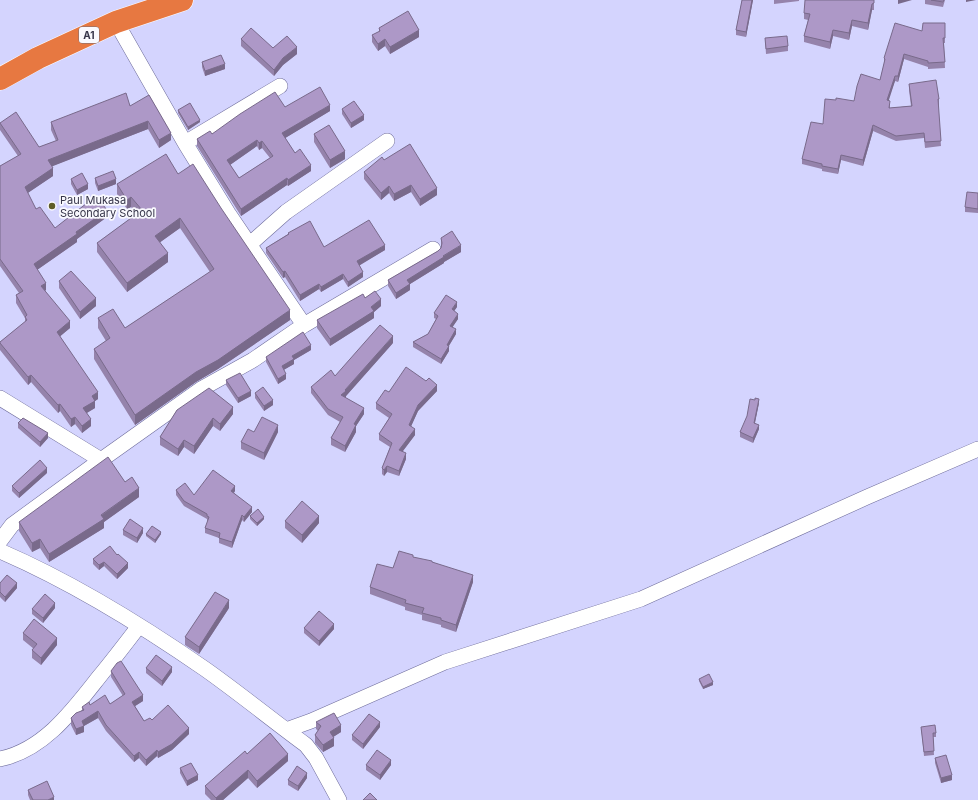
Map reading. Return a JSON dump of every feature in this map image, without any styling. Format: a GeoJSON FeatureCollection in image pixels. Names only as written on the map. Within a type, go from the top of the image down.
{"type":"FeatureCollection","features":[{"type":"Feature","properties":{"kind":"highway","name":"A1"},"geometry":{"type":"LineString","coordinates":[[0,79],[38,58],[116,22],[182,0]]}},
{"type":"Feature","properties":{"kind":"street"},"geometry":{"type":"LineString","coordinates":[[116,22],[185,143],[228,212],[304,325]]}},
{"type":"Feature","properties":{"kind":"street"},"geometry":{"type":"LineString","coordinates":[[185,143],[280,86]]}},
{"type":"Feature","properties":{"kind":"street"},"geometry":{"type":"LineString","coordinates":[[250,244],[286,212],[387,141]]}},
{"type":"Feature","properties":{"kind":"street"},"geometry":{"type":"LineString","coordinates":[[0,541],[12,525],[201,389],[253,360],[304,325],[433,249]]}},
{"type":"Feature","properties":{"kind":"street"},"geometry":{"type":"LineString","coordinates":[[0,398],[101,460]]}},
{"type":"Feature","properties":{"kind":"street"},"geometry":{"type":"LineString","coordinates":[[286,730],[311,721],[445,662],[641,599],[978,449]]}},
{"type":"Feature","properties":{"kind":"street"},"geometry":{"type":"LineString","coordinates":[[0,551],[30,564],[115,610],[205,669],[306,745],[316,758],[339,800]]}},
{"type":"Feature","properties":{"kind":"street"},"geometry":{"type":"LineString","coordinates":[[0,759],[21,753],[40,741],[72,712],[140,626]]}},
{"type":"Feature","properties":{"kind":"building"},"geometry":{"type":"Polygon","coordinates":[[[742,0],[752,0],[746,32],[736,30],[742,0]]]}},
{"type":"Feature","properties":{"kind":"building"},"geometry":{"type":"Polygon","coordinates":[[[805,0],[874,0],[874,3],[872,4],[868,23],[852,20],[849,33],[833,30],[830,42],[804,36],[810,14],[804,13],[805,0]]]}},
{"type":"Feature","properties":{"kind":"building"},"geometry":{"type":"Polygon","coordinates":[[[931,0],[944,0],[943,2],[931,0]]]}},
{"type":"Feature","properties":{"kind":"building"},"geometry":{"type":"Polygon","coordinates":[[[408,11],[419,30],[390,47],[385,39],[378,44],[372,35],[380,31],[379,28],[408,11]]]}},
{"type":"Feature","properties":{"kind":"building"},"geometry":{"type":"Polygon","coordinates":[[[895,23],[922,31],[923,23],[945,23],[945,38],[943,38],[945,62],[928,63],[928,61],[904,54],[898,76],[895,76],[887,100],[890,101],[889,108],[912,106],[909,84],[936,80],[939,99],[941,141],[925,142],[924,133],[896,136],[873,125],[863,160],[841,155],[838,169],[822,166],[822,164],[802,159],[811,122],[823,124],[825,99],[836,100],[836,98],[854,101],[861,74],[880,80],[884,58],[895,23]]]}},
{"type":"Feature","properties":{"kind":"building"},"geometry":{"type":"Polygon","coordinates":[[[251,28],[273,48],[287,36],[297,47],[283,58],[274,70],[241,39],[251,28]]]}},
{"type":"Feature","properties":{"kind":"building"},"geometry":{"type":"Polygon","coordinates":[[[787,36],[788,46],[766,49],[765,38],[787,36]]]}},
{"type":"Feature","properties":{"kind":"building"},"geometry":{"type":"Polygon","coordinates":[[[221,55],[225,64],[205,71],[202,62],[221,55]]]}},
{"type":"Feature","properties":{"kind":"building"},"geometry":{"type":"Polygon","coordinates":[[[320,87],[330,105],[282,133],[295,153],[300,149],[311,165],[288,180],[287,178],[241,209],[197,139],[210,131],[212,134],[275,92],[285,107],[320,87]],[[257,140],[227,160],[239,178],[273,156],[262,141],[259,143],[257,140]]]}},
{"type":"Feature","properties":{"kind":"building"},"geometry":{"type":"Polygon","coordinates":[[[126,93],[130,106],[149,95],[171,133],[159,140],[148,121],[48,160],[53,168],[25,187],[36,209],[40,207],[55,228],[96,196],[107,210],[76,232],[77,234],[34,264],[46,283],[41,286],[70,321],[57,332],[98,392],[92,396],[95,401],[83,408],[91,419],[82,426],[75,417],[71,419],[60,404],[58,405],[31,375],[28,377],[0,343],[27,320],[25,317],[27,315],[16,295],[23,291],[0,259],[0,166],[21,154],[0,123],[16,112],[39,147],[58,140],[51,122],[126,93]]]}},
{"type":"Feature","properties":{"kind":"building"},"geometry":{"type":"Polygon","coordinates":[[[354,101],[364,115],[351,123],[342,109],[354,101]]]}},
{"type":"Feature","properties":{"kind":"building"},"geometry":{"type":"Polygon","coordinates":[[[190,103],[200,120],[188,127],[178,110],[190,103]]]}},
{"type":"Feature","properties":{"kind":"building"},"geometry":{"type":"Polygon","coordinates":[[[329,125],[345,151],[330,160],[314,134],[329,125]]]}},
{"type":"Feature","properties":{"kind":"building"},"geometry":{"type":"Polygon","coordinates":[[[410,144],[437,188],[420,199],[411,185],[394,194],[389,186],[381,193],[364,172],[382,157],[384,160],[410,144]]]}},
{"type":"Feature","properties":{"kind":"building"},"geometry":{"type":"Polygon","coordinates":[[[166,154],[178,174],[193,164],[290,310],[218,360],[196,372],[135,415],[94,349],[110,338],[98,318],[113,309],[125,328],[214,269],[180,218],[155,236],[168,253],[127,283],[97,243],[142,210],[131,197],[127,200],[117,184],[166,154]]]}},
{"type":"Feature","properties":{"kind":"building"},"geometry":{"type":"Polygon","coordinates":[[[113,171],[116,179],[98,186],[95,178],[113,171]]]}},
{"type":"Feature","properties":{"kind":"building"},"geometry":{"type":"Polygon","coordinates":[[[82,173],[88,184],[77,190],[71,179],[82,173]]]}},
{"type":"Feature","properties":{"kind":"building"},"geometry":{"type":"Polygon","coordinates":[[[967,192],[978,193],[978,209],[965,207],[967,192]]]}},
{"type":"Feature","properties":{"kind":"building"},"geometry":{"type":"Polygon","coordinates":[[[369,220],[385,245],[357,261],[363,272],[348,282],[343,274],[321,287],[319,284],[300,295],[285,271],[283,272],[266,248],[289,234],[288,233],[310,221],[324,247],[369,220]]]}},
{"type":"Feature","properties":{"kind":"building"},"geometry":{"type":"Polygon","coordinates":[[[452,231],[461,245],[407,280],[410,284],[396,293],[388,280],[438,251],[441,248],[441,238],[452,231]]]}},
{"type":"Feature","properties":{"kind":"building"},"geometry":{"type":"Polygon","coordinates":[[[71,271],[96,298],[80,312],[59,281],[71,271]]]}},
{"type":"Feature","properties":{"kind":"building"},"geometry":{"type":"Polygon","coordinates":[[[375,291],[381,299],[371,307],[374,311],[330,339],[317,320],[363,294],[365,298],[375,291]]]}},
{"type":"Feature","properties":{"kind":"building"},"geometry":{"type":"Polygon","coordinates":[[[446,295],[457,302],[452,309],[458,314],[450,326],[456,329],[447,345],[449,346],[441,359],[413,342],[428,334],[438,316],[434,313],[446,295]]]}},
{"type":"Feature","properties":{"kind":"building"},"geometry":{"type":"Polygon","coordinates":[[[380,325],[393,336],[341,395],[364,408],[354,424],[356,425],[345,446],[331,438],[343,417],[328,409],[311,387],[331,370],[335,376],[380,325]]]}},
{"type":"Feature","properties":{"kind":"building"},"geometry":{"type":"Polygon","coordinates":[[[303,332],[311,345],[292,356],[294,359],[282,366],[286,374],[278,379],[266,357],[303,332]]]}},
{"type":"Feature","properties":{"kind":"building"},"geometry":{"type":"Polygon","coordinates":[[[406,367],[426,381],[429,378],[437,385],[418,405],[409,425],[415,429],[399,450],[406,453],[399,471],[387,466],[384,470],[382,468],[392,443],[379,434],[392,414],[376,403],[385,390],[389,392],[406,367]]]}},
{"type":"Feature","properties":{"kind":"building"},"geometry":{"type":"Polygon","coordinates":[[[240,373],[251,391],[238,398],[226,380],[240,373]]]}},
{"type":"Feature","properties":{"kind":"building"},"geometry":{"type":"Polygon","coordinates":[[[263,387],[273,400],[264,406],[255,393],[263,387]]]}},
{"type":"Feature","properties":{"kind":"building"},"geometry":{"type":"Polygon","coordinates":[[[209,388],[233,407],[220,424],[213,418],[194,446],[184,440],[178,449],[160,437],[177,410],[209,388]]]}},
{"type":"Feature","properties":{"kind":"building"},"geometry":{"type":"Polygon","coordinates":[[[755,398],[759,399],[754,423],[759,425],[753,438],[740,432],[747,416],[750,399],[755,400],[755,398]]]}},
{"type":"Feature","properties":{"kind":"building"},"geometry":{"type":"Polygon","coordinates":[[[262,417],[278,425],[264,453],[241,442],[248,429],[254,432],[262,417]]]}},
{"type":"Feature","properties":{"kind":"building"},"geometry":{"type":"Polygon","coordinates":[[[23,418],[48,433],[40,442],[18,423],[23,418]]]}},
{"type":"Feature","properties":{"kind":"building"},"geometry":{"type":"Polygon","coordinates":[[[108,457],[125,482],[132,477],[139,488],[101,515],[104,519],[49,554],[40,539],[32,543],[19,522],[108,457]]]}},
{"type":"Feature","properties":{"kind":"building"},"geometry":{"type":"Polygon","coordinates":[[[40,460],[47,468],[19,493],[12,486],[40,460]]]}},
{"type":"Feature","properties":{"kind":"building"},"geometry":{"type":"Polygon","coordinates":[[[213,470],[235,486],[231,491],[252,507],[244,517],[242,515],[232,542],[219,538],[220,533],[205,528],[209,517],[207,514],[184,501],[176,490],[185,483],[194,495],[213,470]]]}},
{"type":"Feature","properties":{"kind":"building"},"geometry":{"type":"Polygon","coordinates":[[[302,501],[319,516],[302,535],[285,521],[302,501]]]}},
{"type":"Feature","properties":{"kind":"building"},"geometry":{"type":"Polygon","coordinates":[[[258,509],[264,517],[257,523],[250,516],[258,509]]]}},
{"type":"Feature","properties":{"kind":"building"},"geometry":{"type":"Polygon","coordinates":[[[130,519],[143,528],[137,538],[123,530],[130,519]]]}},
{"type":"Feature","properties":{"kind":"building"},"geometry":{"type":"Polygon","coordinates":[[[152,526],[161,532],[155,540],[146,534],[152,526]]]}},
{"type":"Feature","properties":{"kind":"building"},"geometry":{"type":"Polygon","coordinates":[[[110,546],[117,555],[118,554],[128,563],[117,574],[104,562],[99,565],[93,559],[110,546]]]}},
{"type":"Feature","properties":{"kind":"building"},"geometry":{"type":"Polygon","coordinates":[[[399,551],[413,555],[413,557],[432,561],[473,575],[456,625],[441,620],[441,618],[422,613],[424,608],[405,603],[406,600],[370,587],[377,564],[393,568],[399,551]]]}},
{"type":"Feature","properties":{"kind":"building"},"geometry":{"type":"Polygon","coordinates":[[[7,575],[17,583],[5,597],[0,592],[0,583],[7,575]]]}},
{"type":"Feature","properties":{"kind":"building"},"geometry":{"type":"Polygon","coordinates":[[[215,592],[229,600],[199,647],[185,637],[215,592]]]}},
{"type":"Feature","properties":{"kind":"building"},"geometry":{"type":"Polygon","coordinates":[[[45,594],[55,603],[43,618],[32,609],[45,594]]]}},
{"type":"Feature","properties":{"kind":"building"},"geometry":{"type":"Polygon","coordinates":[[[319,611],[334,624],[319,641],[304,628],[319,611]]]}},
{"type":"Feature","properties":{"kind":"building"},"geometry":{"type":"Polygon","coordinates":[[[34,619],[57,638],[41,658],[32,650],[37,644],[23,633],[34,619]]]}},
{"type":"Feature","properties":{"kind":"building"},"geometry":{"type":"Polygon","coordinates":[[[156,655],[172,667],[162,681],[146,668],[156,655]]]}},
{"type":"Feature","properties":{"kind":"building"},"geometry":{"type":"Polygon","coordinates":[[[121,661],[143,695],[132,702],[144,721],[150,718],[152,720],[168,705],[189,728],[172,744],[158,752],[157,750],[146,760],[139,752],[134,756],[106,725],[98,711],[82,721],[84,726],[76,729],[71,718],[76,713],[84,710],[82,707],[89,702],[90,705],[105,695],[110,704],[125,694],[111,671],[117,663],[121,661]]]}},
{"type":"Feature","properties":{"kind":"building"},"geometry":{"type":"Polygon","coordinates":[[[709,674],[713,682],[703,687],[699,679],[709,674]]]}},
{"type":"Feature","properties":{"kind":"building"},"geometry":{"type":"Polygon","coordinates":[[[334,713],[341,725],[330,732],[334,738],[323,745],[315,735],[321,726],[316,722],[334,713]]]}},
{"type":"Feature","properties":{"kind":"building"},"geometry":{"type":"Polygon","coordinates":[[[369,714],[380,722],[363,744],[352,735],[369,714]]]}},
{"type":"Feature","properties":{"kind":"building"},"geometry":{"type":"Polygon","coordinates":[[[935,725],[936,733],[933,733],[934,751],[924,752],[921,727],[935,725]]]}},
{"type":"Feature","properties":{"kind":"building"},"geometry":{"type":"Polygon","coordinates":[[[270,733],[288,754],[257,781],[248,770],[216,798],[205,786],[245,751],[247,754],[270,733]]]}},
{"type":"Feature","properties":{"kind":"building"},"geometry":{"type":"Polygon","coordinates":[[[377,750],[391,760],[380,775],[366,765],[377,750]]]}},
{"type":"Feature","properties":{"kind":"building"},"geometry":{"type":"Polygon","coordinates":[[[946,755],[952,775],[941,778],[935,758],[946,755]]]}},
{"type":"Feature","properties":{"kind":"building"},"geometry":{"type":"Polygon","coordinates":[[[191,763],[198,775],[187,781],[180,768],[191,763]]]}},
{"type":"Feature","properties":{"kind":"building"},"geometry":{"type":"Polygon","coordinates":[[[297,766],[307,773],[298,786],[288,780],[297,766]]]}},
{"type":"Feature","properties":{"kind":"building"},"geometry":{"type":"Polygon","coordinates":[[[47,781],[54,797],[48,800],[33,800],[28,790],[47,781]]]}},
{"type":"Feature","properties":{"kind":"building"},"geometry":{"type":"Polygon","coordinates":[[[370,793],[377,800],[363,800],[370,793]]]}},
{"type":"Feature","properties":{"kind":"place","name":"Paul Mukasa Secondary School"},"geometry":{"type":"Point","coordinates":[52,206]}}]}
